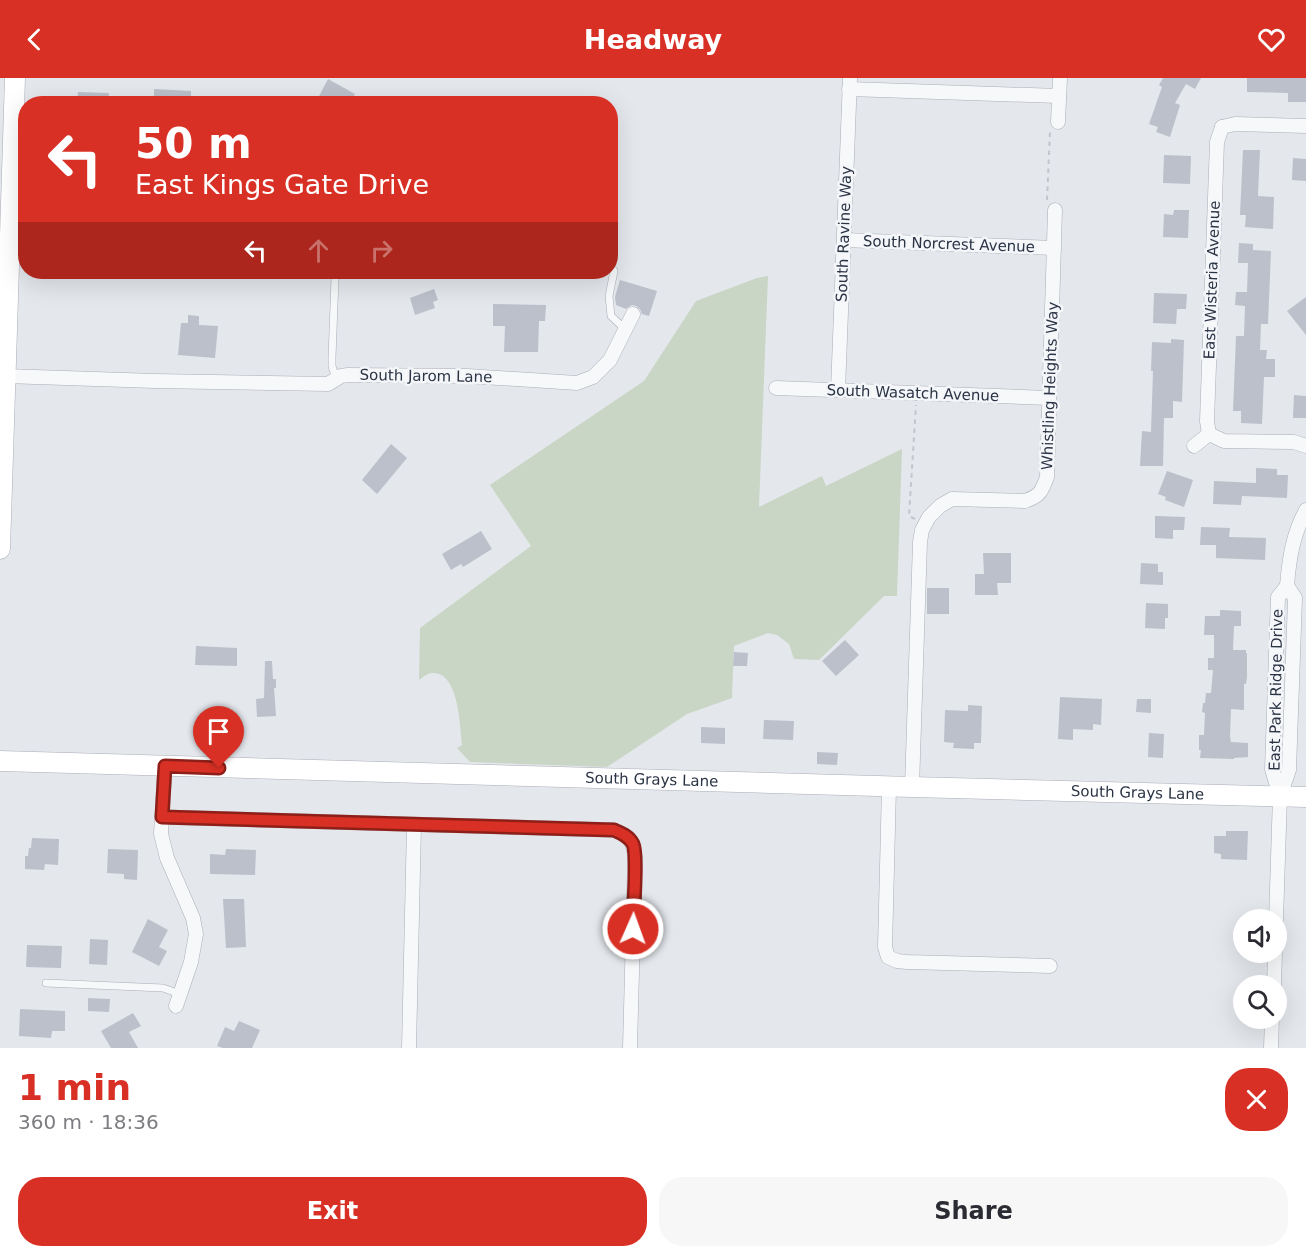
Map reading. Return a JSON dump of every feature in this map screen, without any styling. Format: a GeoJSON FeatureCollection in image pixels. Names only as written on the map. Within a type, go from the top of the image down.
{"type":"FeatureCollection","features":[{"type":"Feature","properties":{"kind":"street"},"geometry":{"type":"LineString","coordinates":[[15,78],[18,135]]}},
{"type":"Feature","properties":{"kind":"street"},"geometry":{"type":"LineString","coordinates":[[1058,122],[1060,78]]}},
{"type":"Feature","properties":{"kind":"street"},"geometry":{"type":"LineString","coordinates":[[849,83],[1059,96]]}},
{"type":"Feature","properties":{"kind":"street","name":"South Ravine Way"},"geometry":{"type":"LineString","coordinates":[[838,390],[849,83]]}},
{"type":"Feature","properties":{"kind":"street","name":"East Wisteria Avenue"},"geometry":{"type":"LineString","coordinates":[[1209,434],[1217,122],[1306,126]]}},
{"type":"Feature","properties":{"kind":"street"},"geometry":{"type":"LineString","coordinates":[[0,549],[2,376],[18,167]]}},
{"type":"Feature","properties":{"kind":"street","name":"Whistling Heights Way"},"geometry":{"type":"LineString","coordinates":[[925,525],[929,517],[940,506],[952,500],[1025,501],[1036,497],[1043,488],[1047,477],[1055,210]]}},
{"type":"Feature","properties":{"kind":"street","name":"South Norcrest Avenue"},"geometry":{"type":"LineString","coordinates":[[844,240],[1054,248]]}},
{"type":"Feature","properties":{"kind":"street","name":"South Jarom Lane"},"geometry":{"type":"LineString","coordinates":[[2,376],[328,384],[341,376],[348,375],[467,376],[577,383],[593,377],[610,360],[633,314]]}},
{"type":"Feature","properties":{"kind":"street","name":"South Wasatch Avenue"},"geometry":{"type":"LineString","coordinates":[[776,388],[1049,398]]}},
{"type":"Feature","properties":{"kind":"street"},"geometry":{"type":"LineString","coordinates":[[1194,446],[1209,434],[1224,441],[1294,442],[1306,446]]}},
{"type":"Feature","properties":{"kind":"street","name":"East Park Ridge Drive"},"geometry":{"type":"LineString","coordinates":[[1276,909],[1280,796],[1289,770],[1295,598],[1287,586],[1289,558],[1298,524],[1306,510]]}},
{"type":"Feature","properties":{"kind":"street"},"geometry":{"type":"LineString","coordinates":[[912,787],[920,542],[925,525]]}},
{"type":"Feature","properties":{"kind":"street","name":"South Grays Lane"},"geometry":{"type":"LineString","coordinates":[[0,761],[1306,797]]}},
{"type":"Feature","properties":{"kind":"street"},"geometry":{"type":"LineString","coordinates":[[165,766],[161,834],[168,858],[193,918],[196,933],[191,962],[178,1000]]}},
{"type":"Feature","properties":{"kind":"street"},"geometry":{"type":"LineString","coordinates":[[889,787],[885,947],[888,957],[907,962],[1050,966]]}},
{"type":"Feature","properties":{"kind":"street"},"geometry":{"type":"LineString","coordinates":[[162,817],[614,830],[625,834],[633,844],[635,857],[630,1048]]}},
{"type":"Feature","properties":{"kind":"street"},"geometry":{"type":"LineString","coordinates":[[409,1048],[414,825]]}},
{"type":"Feature","properties":{"kind":"street"},"geometry":{"type":"LineString","coordinates":[[1271,1048],[1272,1029]]}},
{"type":"Feature","properties":{"kind":"lane"},"geometry":{"type":"LineString","coordinates":[[335,279],[332,366],[336,379]]}},
{"type":"Feature","properties":{"kind":"lane"},"geometry":{"type":"LineString","coordinates":[[612,279],[609,296],[611,316],[625,329]]}},
{"type":"Feature","properties":{"kind":"lane"},"geometry":{"type":"LineString","coordinates":[[46,983],[163,988],[178,1000]]}},
{"type":"Feature","properties":{"kind":"path"},"geometry":{"type":"LineString","coordinates":[[1055,210],[1047,200],[1049,132],[1058,122]]}},
{"type":"Feature","properties":{"kind":"path"},"geometry":{"type":"LineString","coordinates":[[916,393],[909,516],[925,525]]}},
{"type":"Feature","properties":{"kind":"green space"},"geometry":{"type":"Polygon","coordinates":[[[768,276],[759,507],[822,476],[826,486],[902,449],[897,596],[884,596],[819,660],[794,659],[789,644],[777,635],[768,633],[734,646],[732,698],[687,714],[607,767],[470,762],[457,748],[462,745],[459,713],[453,689],[440,674],[431,673],[419,680],[420,628],[531,546],[490,485],[644,381],[696,301],[768,276]]]}},
{"type":"Feature","properties":{"kind":"building"},"geometry":{"type":"Polygon","coordinates":[[[1163,78],[1201,78],[1195,89],[1186,84],[1175,103],[1180,105],[1170,137],[1156,132],[1158,127],[1149,124],[1163,78]]]}},
{"type":"Feature","properties":{"kind":"building"},"geometry":{"type":"Polygon","coordinates":[[[1247,78],[1306,78],[1306,102],[1288,102],[1288,93],[1247,92],[1247,78]]]}},
{"type":"Feature","properties":{"kind":"building"},"geometry":{"type":"Polygon","coordinates":[[[328,79],[355,94],[354,96],[319,96],[328,79]]]}},
{"type":"Feature","properties":{"kind":"building"},"geometry":{"type":"Polygon","coordinates":[[[154,89],[191,91],[191,96],[154,96],[154,89]]]}},
{"type":"Feature","properties":{"kind":"building"},"geometry":{"type":"Polygon","coordinates":[[[78,92],[109,93],[109,96],[78,96],[78,92]]]}},
{"type":"Feature","properties":{"kind":"building"},"geometry":{"type":"Polygon","coordinates":[[[1243,150],[1260,150],[1258,196],[1274,197],[1273,229],[1245,227],[1246,215],[1240,215],[1243,150]]]}},
{"type":"Feature","properties":{"kind":"building"},"geometry":{"type":"Polygon","coordinates":[[[1164,155],[1191,156],[1190,184],[1163,183],[1164,155]]]}},
{"type":"Feature","properties":{"kind":"building"},"geometry":{"type":"Polygon","coordinates":[[[1293,158],[1306,159],[1306,181],[1292,180],[1293,158]]]}},
{"type":"Feature","properties":{"kind":"building"},"geometry":{"type":"Polygon","coordinates":[[[1174,210],[1189,210],[1188,238],[1163,237],[1164,214],[1173,215],[1174,210]]]}},
{"type":"Feature","properties":{"kind":"building"},"geometry":{"type":"Polygon","coordinates":[[[1239,243],[1253,244],[1253,250],[1271,251],[1268,324],[1261,324],[1260,350],[1267,350],[1266,359],[1275,359],[1275,377],[1264,377],[1262,424],[1241,423],[1241,411],[1233,411],[1236,336],[1244,336],[1245,306],[1235,305],[1236,292],[1247,292],[1248,263],[1238,263],[1239,243]]]}},
{"type":"Feature","properties":{"kind":"building"},"geometry":{"type":"Polygon","coordinates":[[[620,280],[657,291],[649,316],[642,314],[636,306],[632,305],[626,309],[616,305],[615,297],[620,280]]]}},
{"type":"Feature","properties":{"kind":"building"},"geometry":{"type":"Polygon","coordinates":[[[434,289],[438,300],[433,302],[435,308],[415,315],[410,298],[434,289]]]}},
{"type":"Feature","properties":{"kind":"building"},"geometry":{"type":"Polygon","coordinates":[[[1154,293],[1187,294],[1186,309],[1177,309],[1176,324],[1153,323],[1154,293]]]}},
{"type":"Feature","properties":{"kind":"building"},"geometry":{"type":"Polygon","coordinates":[[[1306,297],[1306,335],[1287,311],[1306,297]]]}},
{"type":"Feature","properties":{"kind":"building"},"geometry":{"type":"Polygon","coordinates":[[[493,304],[546,305],[545,321],[539,321],[538,352],[504,352],[505,326],[493,326],[493,304]]]}},
{"type":"Feature","properties":{"kind":"building"},"geometry":{"type":"Polygon","coordinates":[[[188,315],[199,316],[199,325],[218,326],[215,358],[178,355],[181,323],[188,323],[188,315]]]}},
{"type":"Feature","properties":{"kind":"building"},"geometry":{"type":"Polygon","coordinates":[[[1171,339],[1184,340],[1182,402],[1173,401],[1173,418],[1164,418],[1163,466],[1140,466],[1142,431],[1151,432],[1152,342],[1171,343],[1171,339]]]}},
{"type":"Feature","properties":{"kind":"building"},"geometry":{"type":"Polygon","coordinates":[[[1294,395],[1306,396],[1306,418],[1293,418],[1294,395]]]}},
{"type":"Feature","properties":{"kind":"building"},"geometry":{"type":"Polygon","coordinates":[[[391,444],[407,458],[377,494],[362,480],[391,444]]]}},
{"type":"Feature","properties":{"kind":"building"},"geometry":{"type":"Polygon","coordinates":[[[1256,468],[1277,469],[1277,475],[1288,475],[1287,498],[1242,496],[1241,505],[1213,504],[1214,481],[1256,483],[1256,468]]]}},
{"type":"Feature","properties":{"kind":"building"},"geometry":{"type":"Polygon","coordinates":[[[1167,471],[1193,480],[1184,507],[1165,500],[1166,497],[1158,494],[1167,471]]]}},
{"type":"Feature","properties":{"kind":"building"},"geometry":{"type":"Polygon","coordinates":[[[1155,516],[1185,517],[1184,530],[1173,530],[1173,539],[1155,538],[1155,516]]]}},
{"type":"Feature","properties":{"kind":"building"},"geometry":{"type":"Polygon","coordinates":[[[1201,527],[1230,528],[1229,537],[1266,538],[1265,560],[1216,558],[1216,545],[1200,545],[1201,527]]]}},
{"type":"Feature","properties":{"kind":"building"},"geometry":{"type":"Polygon","coordinates":[[[481,531],[492,549],[463,567],[461,564],[451,570],[442,554],[481,531]]]}},
{"type":"Feature","properties":{"kind":"building"},"geometry":{"type":"Polygon","coordinates":[[[983,553],[1011,553],[1011,583],[997,583],[998,595],[975,595],[975,574],[984,574],[983,553]]]}},
{"type":"Feature","properties":{"kind":"building"},"geometry":{"type":"Polygon","coordinates":[[[1141,563],[1158,564],[1158,572],[1163,572],[1163,585],[1140,584],[1141,563]]]}},
{"type":"Feature","properties":{"kind":"building"},"geometry":{"type":"Polygon","coordinates":[[[927,588],[949,588],[949,614],[927,614],[927,588]]]}},
{"type":"Feature","properties":{"kind":"building"},"geometry":{"type":"Polygon","coordinates":[[[1146,603],[1168,604],[1165,629],[1145,628],[1146,603]]]}},
{"type":"Feature","properties":{"kind":"building"},"geometry":{"type":"Polygon","coordinates":[[[1220,610],[1241,611],[1241,626],[1234,626],[1233,650],[1246,650],[1247,653],[1244,710],[1231,709],[1230,736],[1231,742],[1248,743],[1248,757],[1234,759],[1200,758],[1201,750],[1199,750],[1199,735],[1204,735],[1203,703],[1205,703],[1206,693],[1211,693],[1213,670],[1208,670],[1208,658],[1214,658],[1214,635],[1204,635],[1205,616],[1220,616],[1220,610]]]}},
{"type":"Feature","properties":{"kind":"building"},"geometry":{"type":"Polygon","coordinates":[[[845,640],[859,655],[836,676],[822,661],[845,640]]]}},
{"type":"Feature","properties":{"kind":"building"},"geometry":{"type":"Polygon","coordinates":[[[196,646],[237,648],[237,666],[195,665],[196,646]]]}},
{"type":"Feature","properties":{"kind":"building"},"geometry":{"type":"Polygon","coordinates":[[[734,652],[748,653],[747,666],[733,666],[734,652]]]}},
{"type":"Feature","properties":{"kind":"building"},"geometry":{"type":"Polygon","coordinates":[[[265,661],[272,661],[273,679],[276,679],[276,688],[274,688],[276,716],[257,717],[256,699],[264,698],[265,661]]]}},
{"type":"Feature","properties":{"kind":"building"},"geometry":{"type":"Polygon","coordinates":[[[1060,697],[1102,699],[1101,725],[1093,724],[1093,730],[1073,729],[1073,740],[1058,739],[1060,697]]]}},
{"type":"Feature","properties":{"kind":"building"},"geometry":{"type":"Polygon","coordinates":[[[1137,699],[1151,699],[1151,713],[1136,712],[1137,699]]]}},
{"type":"Feature","properties":{"kind":"building"},"geometry":{"type":"Polygon","coordinates":[[[968,705],[982,706],[981,743],[974,743],[974,749],[953,748],[954,743],[944,742],[945,710],[968,711],[968,705]]]}},
{"type":"Feature","properties":{"kind":"building"},"geometry":{"type":"Polygon","coordinates":[[[764,720],[794,721],[793,740],[763,739],[764,720]]]}},
{"type":"Feature","properties":{"kind":"building"},"geometry":{"type":"Polygon","coordinates":[[[701,727],[725,728],[725,744],[701,743],[701,727]]]}},
{"type":"Feature","properties":{"kind":"building"},"geometry":{"type":"Polygon","coordinates":[[[1149,733],[1164,734],[1163,758],[1148,757],[1149,733]]]}},
{"type":"Feature","properties":{"kind":"building"},"geometry":{"type":"Polygon","coordinates":[[[817,752],[838,753],[837,765],[817,764],[817,752]]]}},
{"type":"Feature","properties":{"kind":"building"},"geometry":{"type":"Polygon","coordinates":[[[1226,831],[1248,831],[1247,860],[1221,859],[1221,854],[1214,853],[1214,836],[1226,836],[1226,831]]]}},
{"type":"Feature","properties":{"kind":"building"},"geometry":{"type":"Polygon","coordinates":[[[32,838],[59,839],[58,865],[45,864],[44,870],[25,869],[25,856],[28,856],[32,838]]]}},
{"type":"Feature","properties":{"kind":"building"},"geometry":{"type":"Polygon","coordinates":[[[108,849],[138,850],[137,880],[124,879],[124,874],[107,873],[108,849]]]}},
{"type":"Feature","properties":{"kind":"building"},"geometry":{"type":"Polygon","coordinates":[[[226,849],[256,850],[255,875],[210,874],[210,854],[225,855],[226,849]]]}},
{"type":"Feature","properties":{"kind":"building"},"geometry":{"type":"Polygon","coordinates":[[[223,899],[244,899],[246,947],[226,948],[223,899]]]}},
{"type":"Feature","properties":{"kind":"building"},"geometry":{"type":"Polygon","coordinates":[[[148,919],[168,930],[159,947],[167,951],[159,966],[132,952],[148,919]]]}},
{"type":"Feature","properties":{"kind":"building"},"geometry":{"type":"Polygon","coordinates":[[[90,939],[108,940],[107,965],[89,964],[90,939]]]}},
{"type":"Feature","properties":{"kind":"building"},"geometry":{"type":"Polygon","coordinates":[[[27,945],[62,946],[61,968],[26,967],[27,945]]]}},
{"type":"Feature","properties":{"kind":"building"},"geometry":{"type":"Polygon","coordinates":[[[88,998],[110,999],[109,1012],[88,1011],[88,998]]]}},
{"type":"Feature","properties":{"kind":"building"},"geometry":{"type":"Polygon","coordinates":[[[20,1009],[65,1011],[65,1031],[52,1031],[51,1038],[19,1036],[20,1009]]]}},
{"type":"Feature","properties":{"kind":"building"},"geometry":{"type":"Polygon","coordinates":[[[133,1013],[141,1026],[129,1032],[138,1048],[111,1048],[101,1031],[133,1013]]]}},
{"type":"Feature","properties":{"kind":"building"},"geometry":{"type":"Polygon","coordinates":[[[239,1021],[260,1030],[252,1048],[217,1046],[225,1027],[234,1031],[239,1021]]]}},
{"type":"Feature","properties":{"kind":"route"},"geometry":{"type":"LineString","coordinates":[[219,768],[165,766],[162,817],[614,830],[625,834],[633,844],[635,857],[633,929]]}}]}
